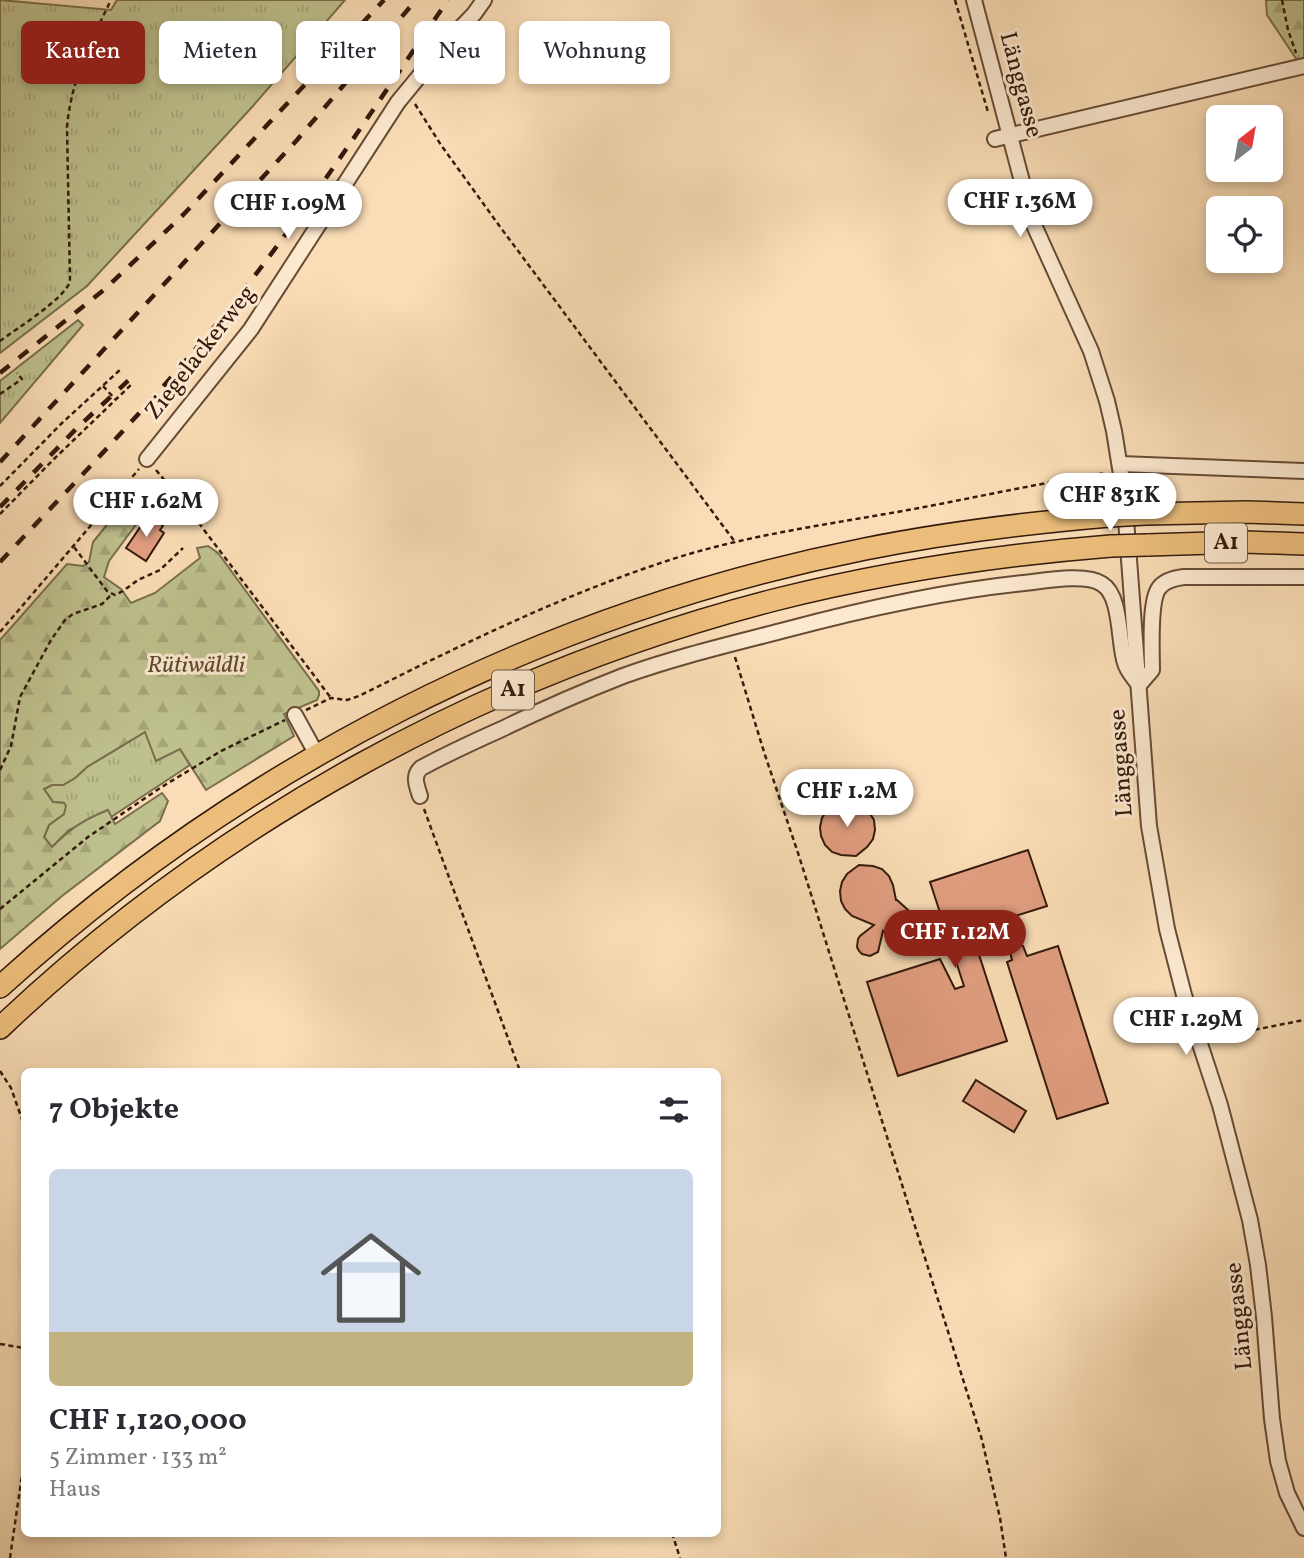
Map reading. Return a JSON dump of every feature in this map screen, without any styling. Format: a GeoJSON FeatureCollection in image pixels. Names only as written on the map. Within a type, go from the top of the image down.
{"type":"FeatureCollection","features":[{"type":"Feature","properties":{"kind":"highway","name":"A1"},"geometry":{"type":"LineString","coordinates":[[0,987],[83,914],[145,866],[240,801],[400,710],[506,660],[611,619],[707,588],[790,566],[891,544],[985,528],[1145,514],[1304,514]]}},
{"type":"Feature","properties":{"kind":"highway","name":"A1"},"geometry":{"type":"LineString","coordinates":[[0,1028],[102,938],[163,891],[297,802],[380,754],[447,720],[593,658],[733,612],[818,590],[957,563],[1111,546],[1221,542],[1304,544]]}},
{"type":"Feature","properties":{"kind":"street","name":"Ziegelackerweg"},"geometry":{"type":"LineString","coordinates":[[147,459],[257,321],[405,92],[484,0]]}},
{"type":"Feature","properties":{"kind":"street","name":"Länggasse"},"geometry":{"type":"LineString","coordinates":[[974,0],[1003,138],[1032,223],[1097,366],[1109,408],[1124,493],[1149,826],[1175,959],[1230,1139],[1250,1220],[1265,1327],[1272,1427],[1287,1493],[1304,1528]]}},
{"type":"Feature","properties":{"kind":"street"},"geometry":{"type":"LineString","coordinates":[[1003,138],[1303,66]]}},
{"type":"Feature","properties":{"kind":"street"},"geometry":{"type":"LineString","coordinates":[[1120,464],[1304,471]]}},
{"type":"Feature","properties":{"kind":"street"},"geometry":{"type":"LineString","coordinates":[[419,796],[415,780],[418,771],[556,703],[658,665],[863,610],[989,587],[1085,579],[1102,583],[1110,592],[1115,607],[1126,667],[1139,685],[1152,670],[1154,597],[1164,583],[1184,577],[1304,577]]}},
{"type":"Feature","properties":{"kind":"street"},"geometry":{"type":"LineString","coordinates":[[295,715],[317,755]]}},
{"type":"Feature","properties":{"kind":"path"},"geometry":{"type":"LineString","coordinates":[[0,341],[69,287],[69,108],[79,71],[111,0]]}},
{"type":"Feature","properties":{"kind":"path"},"geometry":{"type":"LineString","coordinates":[[1282,0],[1288,30],[1303,66]]}},
{"type":"Feature","properties":{"kind":"path"},"geometry":{"type":"LineString","coordinates":[[405,92],[498,224],[735,542]]}},
{"type":"Feature","properties":{"kind":"path"},"geometry":{"type":"LineString","coordinates":[[0,486],[121,369]]}},
{"type":"Feature","properties":{"kind":"path"},"geometry":{"type":"LineString","coordinates":[[0,394],[22,379],[17,373]]}},
{"type":"Feature","properties":{"kind":"path"},"geometry":{"type":"LineString","coordinates":[[0,514],[133,383]]}},
{"type":"Feature","properties":{"kind":"path"},"geometry":{"type":"LineString","coordinates":[[103,386],[115,399]]}},
{"type":"Feature","properties":{"kind":"path"},"geometry":{"type":"LineString","coordinates":[[0,632],[147,459],[186,506],[331,698]]}},
{"type":"Feature","properties":{"kind":"path"},"geometry":{"type":"LineString","coordinates":[[0,909],[71,849],[160,788],[221,751],[331,698],[347,700],[359,696],[476,638],[596,587],[678,558],[735,542],[1105,473]]}},
{"type":"Feature","properties":{"kind":"path"},"geometry":{"type":"LineString","coordinates":[[74,547],[104,588],[112,594]]}},
{"type":"Feature","properties":{"kind":"path"},"geometry":{"type":"LineString","coordinates":[[0,770],[11,746],[20,697],[62,624],[73,614],[102,604],[112,594],[123,591],[138,580],[160,570],[183,548]]}},
{"type":"Feature","properties":{"kind":"path"},"geometry":{"type":"LineString","coordinates":[[731,644],[982,1440],[1006,1558]]}},
{"type":"Feature","properties":{"kind":"path"},"geometry":{"type":"LineString","coordinates":[[419,796],[519,1068]]}},
{"type":"Feature","properties":{"kind":"path"},"geometry":{"type":"LineString","coordinates":[[1200,1042],[1304,1020]]}},
{"type":"Feature","properties":{"kind":"path"},"geometry":{"type":"LineString","coordinates":[[0,1071],[11,1087],[21,1116]]}},
{"type":"Feature","properties":{"kind":"path"},"geometry":{"type":"LineString","coordinates":[[0,1344],[21,1348]]}},
{"type":"Feature","properties":{"kind":"path"},"geometry":{"type":"LineString","coordinates":[[10,1558],[21,1482]]}},
{"type":"Feature","properties":{"kind":"path"},"geometry":{"type":"LineString","coordinates":[[673,1537],[680,1558]]}},
{"type":"Feature","properties":{"kind":"green space"},"geometry":{"type":"Polygon","coordinates":[[[0,0],[111,10],[117,0],[345,0],[327,21],[296,21],[296,56],[282,73],[282,21],[159,21],[159,84],[272,84],[87,286],[0,353],[0,0]]]}},
{"type":"Feature","properties":{"kind":"green space"},"geometry":{"type":"Polygon","coordinates":[[[1266,0],[1304,0],[1304,66],[1301,66],[1267,15],[1266,0]]]}},
{"type":"Feature","properties":{"kind":"green space"},"geometry":{"type":"Polygon","coordinates":[[[78,320],[83,325],[0,423],[0,381],[78,320]]]}},
{"type":"Feature","properties":{"kind":"green space","name":"Rütiwäldli"},"geometry":{"type":"Polygon","coordinates":[[[141,492],[171,495],[182,508],[175,524],[144,514],[109,561],[104,577],[121,589],[131,603],[155,593],[200,558],[197,548],[208,546],[218,553],[319,691],[319,695],[317,700],[284,714],[294,736],[206,790],[180,749],[156,761],[145,732],[63,785],[52,785],[44,789],[53,802],[64,803],[66,806],[64,814],[49,825],[44,837],[52,847],[78,825],[108,810],[115,824],[162,793],[168,801],[160,821],[62,896],[0,949],[0,640],[67,564],[83,566],[89,562],[93,542],[123,505],[141,492]]]}},
{"type":"Feature","properties":{"kind":"green space"},"geometry":{"type":"Polygon","coordinates":[[[145,732],[180,749],[190,765],[111,817],[107,810],[69,830],[52,847],[44,837],[49,825],[64,814],[64,803],[53,802],[44,789],[52,785],[63,785],[145,732]]]}},
{"type":"Feature","properties":{"kind":"building"},"geometry":{"type":"Polygon","coordinates":[[[152,518],[163,526],[160,530],[164,533],[146,561],[126,548],[145,520],[149,523],[152,518]]]}},
{"type":"Feature","properties":{"kind":"building"},"geometry":{"type":"Polygon","coordinates":[[[844,801],[862,805],[874,820],[873,839],[856,856],[832,852],[821,836],[822,818],[827,810],[844,801]]]}},
{"type":"Feature","properties":{"kind":"building"},"geometry":{"type":"Polygon","coordinates":[[[1028,850],[1047,906],[971,930],[1007,1041],[898,1076],[867,982],[940,959],[955,989],[964,986],[930,882],[1028,850]]]}},
{"type":"Feature","properties":{"kind":"building"},"geometry":{"type":"Polygon","coordinates":[[[859,865],[882,869],[889,876],[896,900],[922,925],[921,936],[914,944],[897,944],[883,931],[878,952],[870,956],[859,951],[858,939],[874,925],[852,916],[845,909],[840,891],[847,874],[859,865]]]}},
{"type":"Feature","properties":{"kind":"building"},"geometry":{"type":"Polygon","coordinates":[[[1015,943],[1023,946],[1027,956],[1058,946],[1108,1103],[1057,1119],[1007,962],[1012,960],[1009,948],[1015,943]]]}},
{"type":"Feature","properties":{"kind":"building"},"geometry":{"type":"Polygon","coordinates":[[[976,1080],[1026,1111],[1014,1132],[963,1101],[976,1080]]]}},
{"type":"Feature","properties":{"kind":"railway"},"geometry":{"type":"LineString","coordinates":[[0,373],[105,289],[183,215],[384,0]]}},
{"type":"Feature","properties":{"kind":"railway"},"geometry":{"type":"LineString","coordinates":[[0,462],[297,140],[416,0]]}},
{"type":"Feature","properties":{"kind":"railway"},"geometry":{"type":"LineString","coordinates":[[0,562],[142,410],[224,315],[311,199],[448,0]]}},
{"type":"Feature","properties":{"kind":"railway"},"geometry":{"type":"LineString","coordinates":[[0,507],[78,427],[131,378]]}}]}
